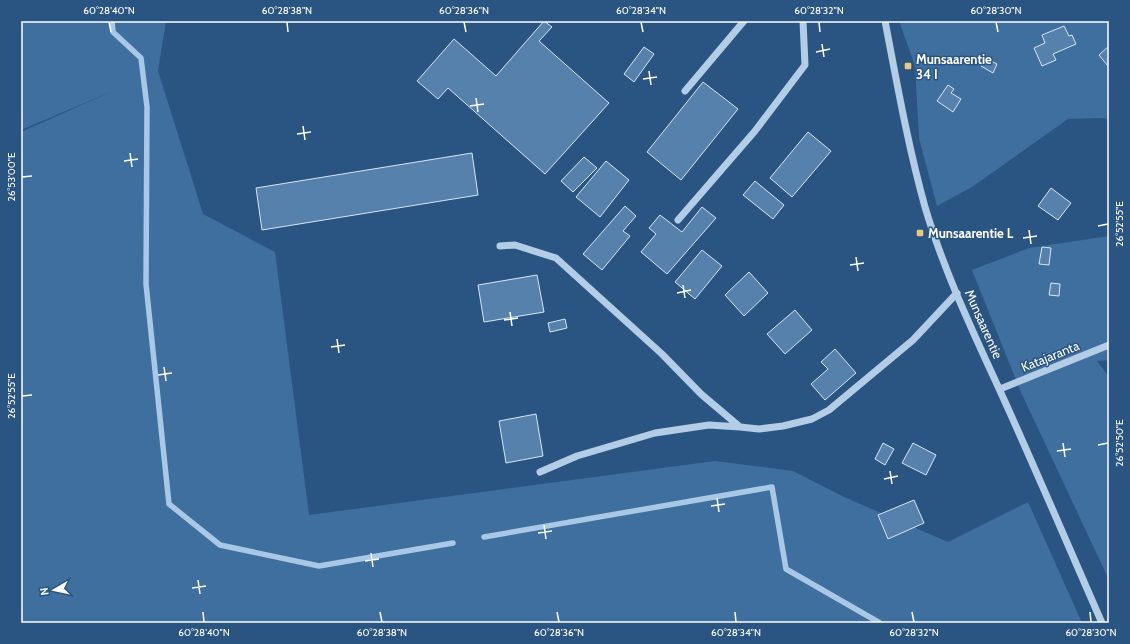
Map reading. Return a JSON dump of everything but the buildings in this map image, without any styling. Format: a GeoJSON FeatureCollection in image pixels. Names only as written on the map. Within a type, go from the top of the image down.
{"type":"FeatureCollection","features":[{"type":"Feature","properties":{"kind":"street"},"geometry":{"type":"LineString","coordinates":[[685,91],[744,21]]}},
{"type":"Feature","properties":{"kind":"street"},"geometry":{"type":"LineString","coordinates":[[678,220],[755,131],[805,65],[803,21]]}},
{"type":"Feature","properties":{"kind":"street","name":"Munsaarentie"},"geometry":{"type":"LineString","coordinates":[[885,21],[909,146],[926,208],[941,253],[957,293],[1102,623]]}},
{"type":"Feature","properties":{"kind":"street"},"geometry":{"type":"LineString","coordinates":[[500,246],[515,245],[556,258],[662,354],[701,394],[740,427]]}},
{"type":"Feature","properties":{"kind":"street"},"geometry":{"type":"LineString","coordinates":[[540,472],[577,456],[655,433],[709,425],[759,429],[783,426],[812,419],[829,410],[913,340],[957,293]]}},
{"type":"Feature","properties":{"kind":"street","name":"Katajaranta"},"geometry":{"type":"LineString","coordinates":[[1000,389],[1109,345]]}},
{"type":"Feature","properties":{"kind":"shaded area"},"geometry":{"type":"Polygon","coordinates":[[[21,21],[166,21],[158,71],[203,214],[275,252],[309,515],[715,461],[793,471],[844,497],[948,542],[1028,502],[1082,623],[21,623],[21,132],[113,91],[21,130],[21,21]]]}},
{"type":"Feature","properties":{"kind":"shaded area"},"geometry":{"type":"Polygon","coordinates":[[[899,21],[1109,21],[1109,119],[1068,119],[972,187],[937,206],[919,138],[915,66],[899,21]]]}},
{"type":"Feature","properties":{"kind":"shaded area"},"geometry":{"type":"Polygon","coordinates":[[[1109,236],[1109,360],[1097,361],[1109,377],[1109,580],[1020,390],[972,270],[1029,248],[1109,236]]]}},
{"type":"Feature","properties":{"kind":"waterway"},"geometry":{"type":"LineString","coordinates":[[112,21],[113,32],[141,58],[147,107],[146,284],[169,504],[220,545],[319,566],[453,543]]}},
{"type":"Feature","properties":{"kind":"waterway"},"geometry":{"type":"LineString","coordinates":[[484,537],[772,487],[786,569],[880,623]]}},
{"type":"Feature","properties":{"kind":"place","name":"Munsaarentie 34 I"},"geometry":{"type":"Point","coordinates":[908,66]}},
{"type":"Feature","properties":{"kind":"place","name":"Munsaarentie L"},"geometry":{"type":"Point","coordinates":[920,233]}}]}
